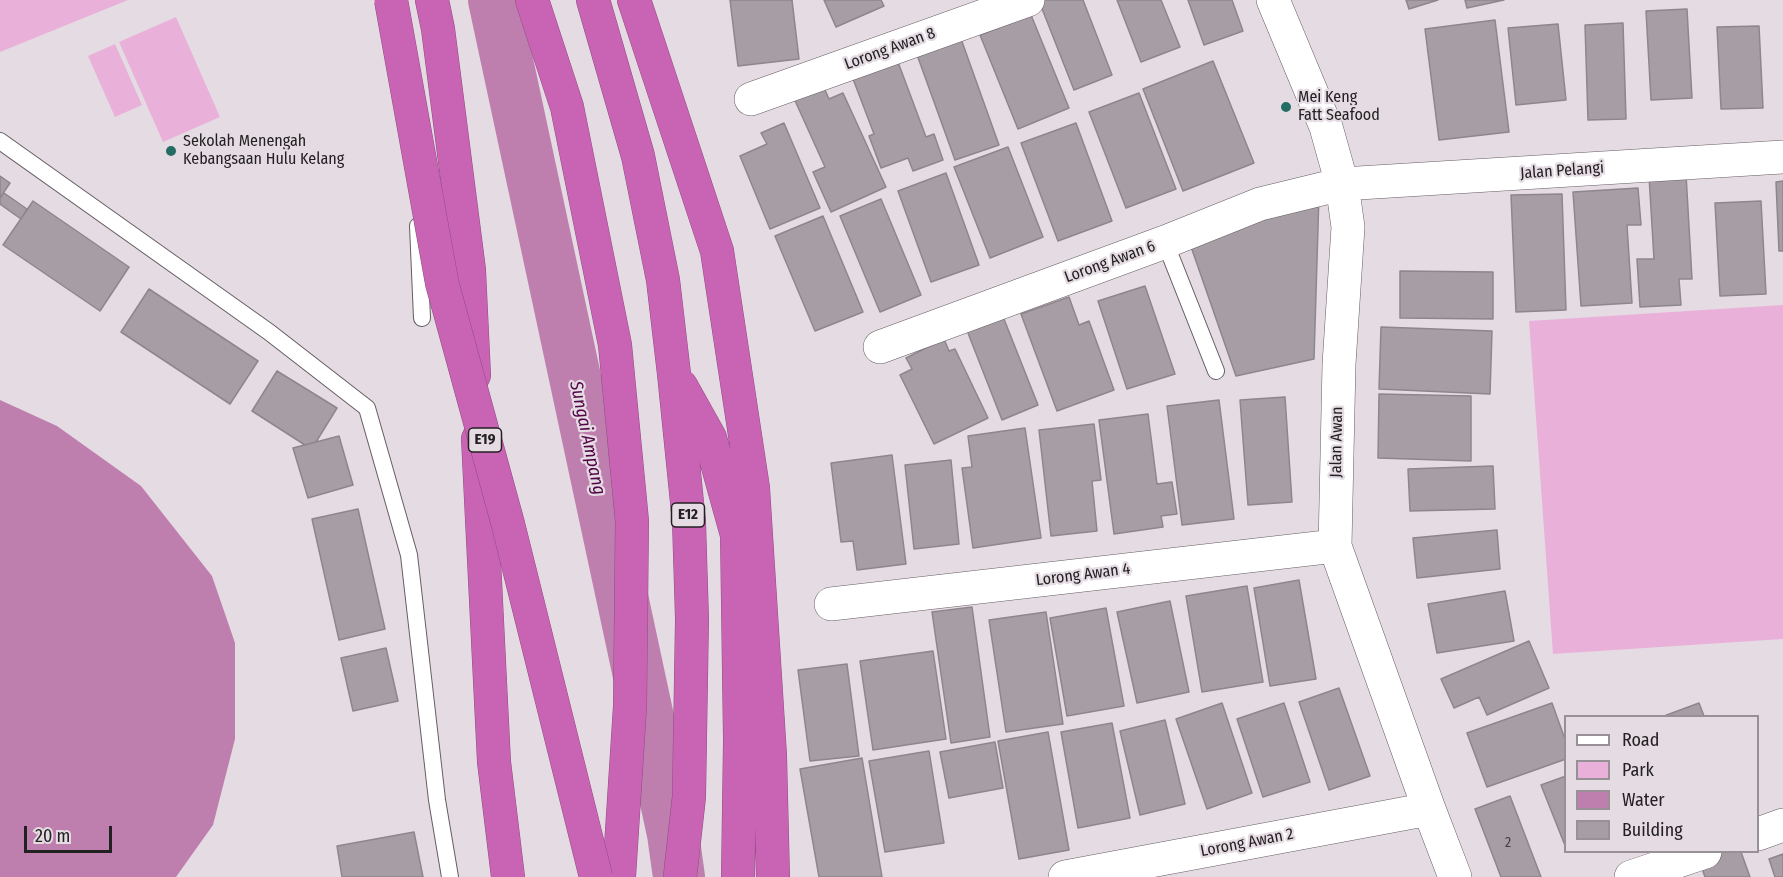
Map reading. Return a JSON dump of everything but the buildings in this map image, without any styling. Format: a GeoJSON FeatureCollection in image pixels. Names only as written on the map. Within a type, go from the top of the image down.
{"type":"FeatureCollection","features":[{"type":"Feature","properties":{"kind":"highway","name":"E19"},"geometry":{"type":"LineString","coordinates":[[391,0],[442,283],[508,524],[596,877]]}},
{"type":"Feature","properties":{"kind":"highway"},"geometry":{"type":"LineString","coordinates":[[432,0],[438,29],[469,270],[494,762],[508,877]]}},
{"type":"Feature","properties":{"kind":"highway"},"geometry":{"type":"LineString","coordinates":[[532,0],[567,106],[615,345],[633,521],[630,706],[619,877]]}},
{"type":"Feature","properties":{"kind":"highway","name":"E12"},"geometry":{"type":"LineString","coordinates":[[594,0],[638,156],[663,280],[689,522],[692,619],[689,797],[680,877]]}},
{"type":"Feature","properties":{"kind":"highway"},"geometry":{"type":"LineString","coordinates":[[634,0],[717,251],[753,488],[770,755],[772,877]]}},
{"type":"Feature","properties":{"kind":"highway"},"geometry":{"type":"LineString","coordinates":[[674,374],[710,438],[737,535],[741,740],[738,877]]}},
{"type":"Feature","properties":{"kind":"highway"},"geometry":{"type":"LineString","coordinates":[[585,877],[630,706]]}},
{"type":"Feature","properties":{"kind":"street","name":"Lorong Awan 8"},"geometry":{"type":"LineString","coordinates":[[751,99],[1028,0]]}},
{"type":"Feature","properties":{"kind":"street","name":"Jalan Awan"},"geometry":{"type":"LineString","coordinates":[[1273,0],[1326,127],[1342,184],[1348,227],[1339,364],[1335,546],[1455,877]]}},
{"type":"Feature","properties":{"kind":"street","name":"Jalan Pelangi"},"geometry":{"type":"LineString","coordinates":[[1342,184],[1783,157]]}},
{"type":"Feature","properties":{"kind":"street","name":"Lorong Awan 6"},"geometry":{"type":"LineString","coordinates":[[880,347],[1165,242],[1260,204],[1342,184]]}},
{"type":"Feature","properties":{"kind":"street","name":"Lorong Awan 4"},"geometry":{"type":"LineString","coordinates":[[831,604],[1335,546]]}},
{"type":"Feature","properties":{"kind":"street","name":"Lorong Awan 2"},"geometry":{"type":"LineString","coordinates":[[1065,877],[1124,872],[1429,809]]}},
{"type":"Feature","properties":{"kind":"street"},"geometry":{"type":"LineString","coordinates":[[1759,834],[1783,825]]}},
{"type":"Feature","properties":{"kind":"street"},"geometry":{"type":"LineString","coordinates":[[1631,877],[1702,853]]}},
{"type":"Feature","properties":{"kind":"lane"},"geometry":{"type":"LineString","coordinates":[[406,0],[422,318]]}},
{"type":"Feature","properties":{"kind":"lane"},"geometry":{"type":"LineString","coordinates":[[0,141],[269,332],[367,408],[409,555],[437,800],[450,877]]}},
{"type":"Feature","properties":{"kind":"lane"},"geometry":{"type":"LineString","coordinates":[[1165,242],[1215,371]]}},
{"type":"Feature","properties":{"kind":"green space"},"geometry":{"type":"Polygon","coordinates":[[[0,0],[128,0],[0,52],[0,0]]]}},
{"type":"Feature","properties":{"kind":"green space"},"geometry":{"type":"Polygon","coordinates":[[[176,17],[220,117],[163,142],[119,42],[176,17]]]}},
{"type":"Feature","properties":{"kind":"green space"},"geometry":{"type":"Polygon","coordinates":[[[115,44],[142,105],[115,117],[88,56],[115,44]]]}},
{"type":"Feature","properties":{"kind":"green space"},"geometry":{"type":"Polygon","coordinates":[[[1783,305],[1783,639],[1553,654],[1529,321],[1783,305]]]}},
{"type":"Feature","properties":{"kind":"water"},"geometry":{"type":"Polygon","coordinates":[[[0,400],[57,426],[141,486],[212,576],[235,643],[235,739],[213,825],[176,877],[0,877],[0,400]]]}},
{"type":"Feature","properties":{"kind":"waterway","name":"Sungai Ampang"},"geometry":{"type":"LineString","coordinates":[[494,0],[673,834],[679,877]]}},
{"type":"Feature","properties":{"kind":"place","name":"Mei Keng Fatt Seafood"},"geometry":{"type":"Point","coordinates":[1286,107]}},
{"type":"Feature","properties":{"kind":"place","name":"Sekolah Menengah Kebangsaan Hulu Kelang"},"geometry":{"type":"Point","coordinates":[171,151]}}]}
